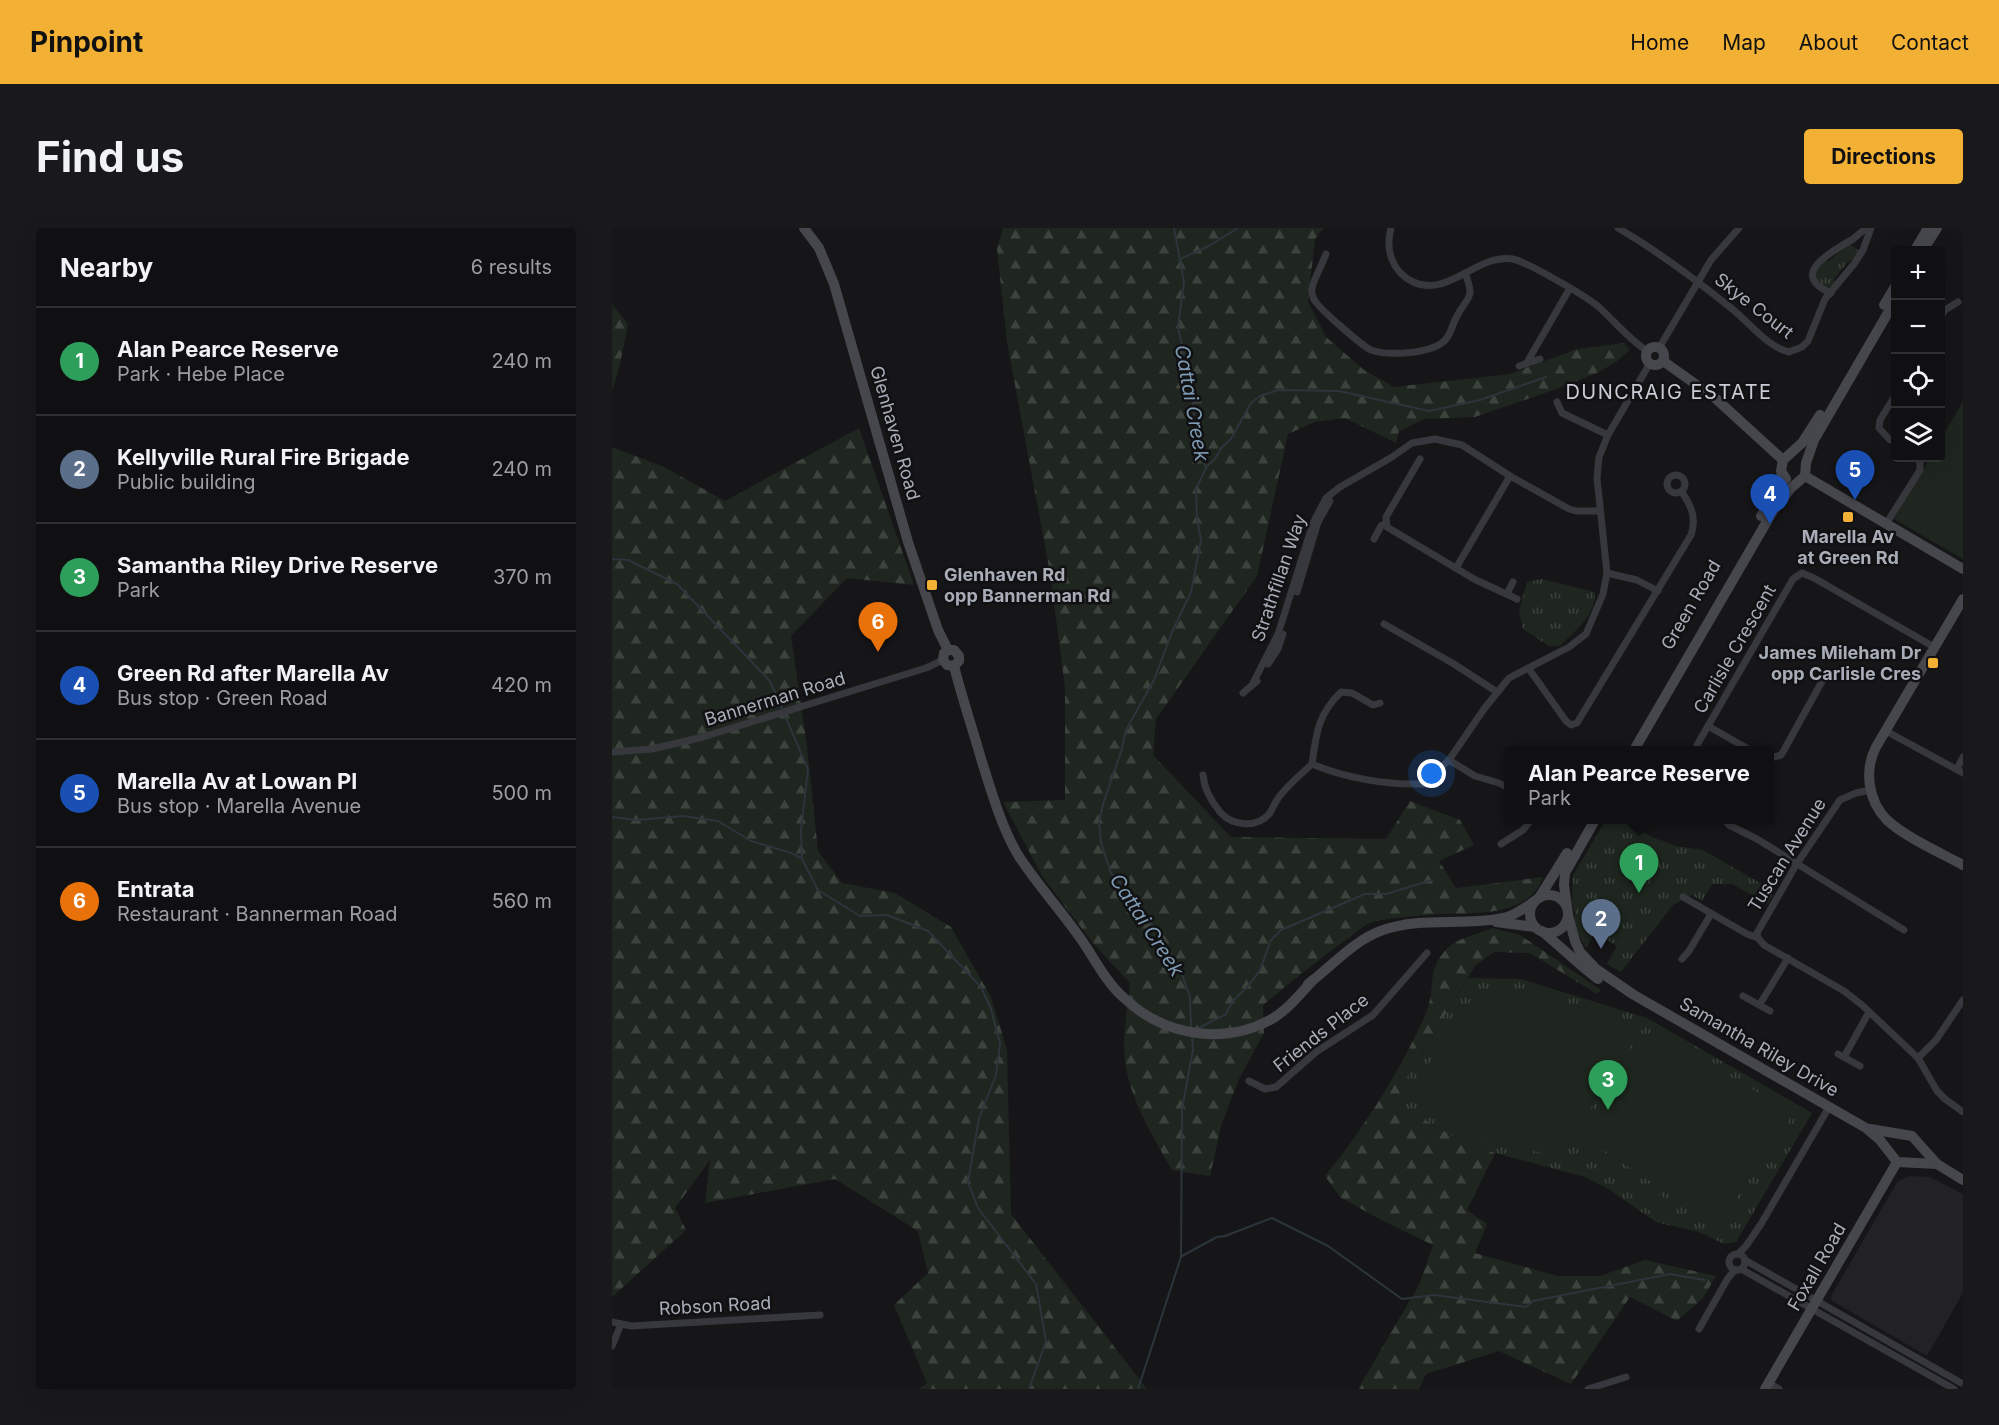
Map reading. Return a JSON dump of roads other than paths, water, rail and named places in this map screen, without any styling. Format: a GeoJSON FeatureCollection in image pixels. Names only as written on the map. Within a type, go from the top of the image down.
{"type":"FeatureCollection","features":[{"type":"Feature","properties":{"kind":"main road","name":"Glenhaven Road"},"geometry":{"type":"LineString","coordinates":[[804,228],[819,248],[834,284],[908,542],[945,655],[954,650],[959,656],[958,663],[954,666],[990,787],[1008,835],[1034,878],[1080,936],[1095,959],[1144,1007],[1178,1026],[1209,1035],[1252,1028],[1269,1020],[1282,1012],[1313,980],[1355,946],[1385,929],[1414,923],[1484,920]]}},
{"type":"Feature","properties":{"kind":"main road"},"geometry":{"type":"LineString","coordinates":[[1917,246],[1928,228]]}},
{"type":"Feature","properties":{"kind":"main road"},"geometry":{"type":"LineString","coordinates":[[1926,246],[1937,228]]}},
{"type":"Feature","properties":{"kind":"main road"},"geometry":{"type":"LineString","coordinates":[[1891,294],[1816,422],[1780,467],[1782,474],[1788,480],[1802,478],[1963,569]]}},
{"type":"Feature","properties":{"kind":"main road"},"geometry":{"type":"LineString","coordinates":[[1802,478],[1814,440],[1895,300]]}},
{"type":"Feature","properties":{"kind":"main road"},"geometry":{"type":"LineString","coordinates":[[1654,347],[1659,348],[1663,352],[1663,361],[1656,365],[1650,363],[1646,357],[1647,351],[1654,347]]}},
{"type":"Feature","properties":{"kind":"main road"},"geometry":{"type":"LineString","coordinates":[[1663,361],[1715,399],[1786,458]]}},
{"type":"Feature","properties":{"kind":"main road"},"geometry":{"type":"LineString","coordinates":[[1786,458],[1798,455],[1806,463]]}},
{"type":"Feature","properties":{"kind":"main road","name":"Green Road"},"geometry":{"type":"LineString","coordinates":[[1628,746],[1770,502],[1782,474]]}},
{"type":"Feature","properties":{"kind":"main road","name":"Green Road"},"geometry":{"type":"LineString","coordinates":[[1636,746],[1773,511],[1802,478]]}},
{"type":"Feature","properties":{"kind":"main road"},"geometry":{"type":"LineString","coordinates":[[1963,599],[1886,730],[1871,759],[1870,773],[1871,790],[1880,811],[1893,825],[1963,865]]}},
{"type":"Feature","properties":{"kind":"main road"},"geometry":{"type":"LineString","coordinates":[[1539,929],[1531,919],[1531,912],[1583,824]]}},
{"type":"Feature","properties":{"kind":"main road"},"geometry":{"type":"LineString","coordinates":[[1484,920],[1551,933],[1565,925],[1568,912],[1564,885],[1565,873],[1591,824]]}},
{"type":"Feature","properties":{"kind":"main road"},"geometry":{"type":"LineString","coordinates":[[1484,920],[1506,917],[1545,896],[1557,897],[1566,905],[1568,912]]}},
{"type":"Feature","properties":{"kind":"main road","name":"Samantha Riley Drive"},"geometry":{"type":"LineString","coordinates":[[1568,912],[1575,941],[1587,961],[1634,994],[1866,1128],[1897,1162],[1936,1164]]}},
{"type":"Feature","properties":{"kind":"main road","name":"Samantha Riley Drive"},"geometry":{"type":"LineString","coordinates":[[1539,929],[1590,973],[1617,988],[1634,994]]}},
{"type":"Feature","properties":{"kind":"main road","name":"Samantha Riley Drive"},"geometry":{"type":"LineString","coordinates":[[1866,1128],[1912,1136],[1936,1164],[1963,1180]]}},
{"type":"Feature","properties":{"kind":"main road"},"geometry":{"type":"LineString","coordinates":[[1890,1152],[1892,1140],[1902,1134]]}},
{"type":"Feature","properties":{"kind":"main road"},"geometry":{"type":"LineString","coordinates":[[1909,1162],[1918,1154],[1918,1144]]}},
{"type":"Feature","properties":{"kind":"main road","name":"Foxall Road"},"geometry":{"type":"LineString","coordinates":[[1771,1387],[1813,1305],[1897,1162]]}},
{"type":"Feature","properties":{"kind":"street"},"geometry":{"type":"LineString","coordinates":[[1391,228],[1388,238],[1394,264],[1402,275],[1412,281],[1422,285],[1434,285],[1499,259],[1512,259],[1570,288],[1599,307],[1634,343],[1647,351]]}},
{"type":"Feature","properties":{"kind":"street"},"geometry":{"type":"LineString","coordinates":[[1618,228],[1655,249],[1698,281]]}},
{"type":"Feature","properties":{"kind":"street"},"geometry":{"type":"LineString","coordinates":[[1659,348],[1711,260],[1739,228]]}},
{"type":"Feature","properties":{"kind":"street","name":"Skye Court"},"geometry":{"type":"LineString","coordinates":[[1698,281],[1774,345],[1789,352],[1802,347],[1808,341],[1826,299],[1863,250],[1870,228]]}},
{"type":"Feature","properties":{"kind":"street","name":"Skye Court"},"geometry":{"type":"LineString","coordinates":[[1831,293],[1813,278],[1816,264],[1832,250],[1870,228]]}},
{"type":"Feature","properties":{"kind":"street"},"geometry":{"type":"LineString","coordinates":[[1326,254],[1312,288],[1314,301],[1360,343],[1370,349],[1387,353],[1422,351],[1444,342],[1451,331],[1454,320],[1469,299],[1471,290],[1465,273]]}},
{"type":"Feature","properties":{"kind":"street"},"geometry":{"type":"LineString","coordinates":[[1539,359],[1523,365],[1570,288]]}},
{"type":"Feature","properties":{"kind":"street"},"geometry":{"type":"LineString","coordinates":[[1945,310],[1958,302]]}},
{"type":"Feature","properties":{"kind":"street"},"geometry":{"type":"LineString","coordinates":[[1312,764],[1332,772],[1423,784],[1449,760],[1509,678],[1569,647],[1586,634],[1603,594],[1607,573],[1598,467],[1602,448],[1650,363]]}},
{"type":"Feature","properties":{"kind":"street"},"geometry":{"type":"LineString","coordinates":[[1557,402],[1562,413],[1608,435]]}},
{"type":"Feature","properties":{"kind":"street"},"geometry":{"type":"LineString","coordinates":[[1891,402],[1880,420],[1879,428],[1891,440]]}},
{"type":"Feature","properties":{"kind":"street","name":"Strathfillan Way"},"geometry":{"type":"LineString","coordinates":[[1243,693],[1253,683],[1278,634],[1313,523],[1326,498],[1412,442],[1435,439],[1462,445],[1510,476],[1569,509],[1600,511]]}},
{"type":"Feature","properties":{"kind":"street"},"geometry":{"type":"LineString","coordinates":[[1420,459],[1386,518],[1390,530],[1456,568],[1517,599]]}},
{"type":"Feature","properties":{"kind":"street"},"geometry":{"type":"LineString","coordinates":[[1886,524],[1920,470],[1920,462]]}},
{"type":"Feature","properties":{"kind":"street"},"geometry":{"type":"LineString","coordinates":[[1456,568],[1510,476]]}},
{"type":"Feature","properties":{"kind":"street"},"geometry":{"type":"LineString","coordinates":[[1529,669],[1566,721],[1571,725],[1577,723],[1692,531],[1693,512],[1681,491]]}},
{"type":"Feature","properties":{"kind":"street"},"geometry":{"type":"LineString","coordinates":[[1374,539],[1381,526],[1386,523]]}},
{"type":"Feature","properties":{"kind":"street"},"geometry":{"type":"LineString","coordinates":[[1607,573],[1637,580],[1658,591]]}},
{"type":"Feature","properties":{"kind":"street","name":"Carlisle Crescent"},"geometry":{"type":"LineString","coordinates":[[1697,746],[1793,579],[1802,573],[1934,647]]}},
{"type":"Feature","properties":{"kind":"street"},"geometry":{"type":"LineString","coordinates":[[1507,594],[1513,582]]}},
{"type":"Feature","properties":{"kind":"street"},"geometry":{"type":"LineString","coordinates":[[1384,624],[1454,664],[1497,692]]}},
{"type":"Feature","properties":{"kind":"street","name":"Bannerman Road"},"geometry":{"type":"LineString","coordinates":[[612,752],[652,749],[703,738],[926,668],[945,655]]}},
{"type":"Feature","properties":{"kind":"street"},"geometry":{"type":"LineString","coordinates":[[1774,757],[1781,755],[1825,676]]}},
{"type":"Feature","properties":{"kind":"street"},"geometry":{"type":"LineString","coordinates":[[1203,775],[1204,787],[1215,806],[1228,821],[1256,823],[1269,814],[1278,798],[1312,764],[1322,716],[1341,692],[1352,693],[1373,705],[1380,703]]}},
{"type":"Feature","properties":{"kind":"street"},"geometry":{"type":"LineString","coordinates":[[1708,726],[1743,746]]}},
{"type":"Feature","properties":{"kind":"street"},"geometry":{"type":"LineString","coordinates":[[1886,730],[1960,771],[1963,757]]}},
{"type":"Feature","properties":{"kind":"street"},"geometry":{"type":"LineString","coordinates":[[1449,760],[1475,776],[1504,786]]}},
{"type":"Feature","properties":{"kind":"street","name":"Tuscan Avenue"},"geometry":{"type":"LineString","coordinates":[[1871,790],[1840,800],[1796,865],[1757,933],[1758,938],[1764,945],[1844,991],[1869,1012],[1918,1058],[1937,1091],[1963,1112]]}},
{"type":"Feature","properties":{"kind":"street"},"geometry":{"type":"LineString","coordinates":[[1501,844],[1523,830],[1527,824]]}},
{"type":"Feature","properties":{"kind":"street"},"geometry":{"type":"LineString","coordinates":[[1728,824],[1757,839],[1904,930]]}},
{"type":"Feature","properties":{"kind":"street"},"geometry":{"type":"LineString","coordinates":[[1683,897],[1758,938]]}},
{"type":"Feature","properties":{"kind":"street"},"geometry":{"type":"LineString","coordinates":[[1682,958],[1689,951],[1711,914]]}},
{"type":"Feature","properties":{"kind":"street","name":"Friends Place"},"geometry":{"type":"LineString","coordinates":[[1249,1081],[1265,1089],[1276,1087],[1316,1052],[1373,1015],[1427,953]]}},
{"type":"Feature","properties":{"kind":"street"},"geometry":{"type":"LineString","coordinates":[[1760,1004],[1788,958]]}},
{"type":"Feature","properties":{"kind":"street"},"geometry":{"type":"LineString","coordinates":[[1743,996],[1770,1011]]}},
{"type":"Feature","properties":{"kind":"street"},"geometry":{"type":"LineString","coordinates":[[1918,1058],[1936,1040],[1962,1005]]}},
{"type":"Feature","properties":{"kind":"street"},"geometry":{"type":"LineString","coordinates":[[1860,1066],[1841,1055],[1869,1012]]}},
{"type":"Feature","properties":{"kind":"street"},"geometry":{"type":"LineString","coordinates":[[1699,1329],[1828,1107]]}},
{"type":"Feature","properties":{"kind":"street"},"geometry":{"type":"LineString","coordinates":[[1954,1389],[1813,1305],[1742,1257],[1732,1255],[1729,1259],[1736,1268],[1813,1305],[1963,1384]]}},
{"type":"Feature","properties":{"kind":"street","name":"Robson Road"},"geometry":{"type":"LineString","coordinates":[[612,1322],[631,1326],[820,1315]]}},
{"type":"Feature","properties":{"kind":"street"},"geometry":{"type":"LineString","coordinates":[[612,1346],[621,1324]]}},
{"type":"Feature","properties":{"kind":"street"},"geometry":{"type":"LineString","coordinates":[[1588,1389],[1626,1377]]}},
{"type":"Feature","properties":{"kind":"waterway","name":"Cattai Creek"},"geometry":{"type":"LineString","coordinates":[[1174,228],[1184,282],[1178,327],[1192,391],[1195,430],[1206,468],[1196,489],[1197,518],[1201,540],[1191,592],[1172,632],[1154,680],[1126,730],[1099,822],[1101,843],[1111,873],[1135,899],[1179,966],[1190,997],[1191,1028]]}},
{"type":"Feature","properties":{"kind":"waterway"},"geometry":{"type":"LineString","coordinates":[[1180,259],[1209,246],[1238,228]]}},
{"type":"Feature","properties":{"kind":"waterway"},"geometry":{"type":"LineString","coordinates":[[1206,467],[1231,439],[1251,403],[1260,396],[1278,390],[1339,391],[1429,411],[1480,400],[1546,377]]}},
{"type":"Feature","properties":{"kind":"waterway"},"geometry":{"type":"LineString","coordinates":[[612,559],[628,560],[677,584],[770,681],[808,769],[801,830],[802,859],[818,890],[860,916],[887,915],[928,931],[981,987],[991,1009],[1000,1043],[996,1075],[979,1118],[968,1182],[978,1208],[1036,1284],[1046,1341],[1029,1389]]}},
{"type":"Feature","properties":{"kind":"waterway"},"geometry":{"type":"LineString","coordinates":[[612,817],[637,820],[683,816],[718,821],[751,841],[801,858]]}},
{"type":"Feature","properties":{"kind":"waterway"},"geometry":{"type":"LineString","coordinates":[[1199,1028],[1226,1014],[1232,1002],[1260,970],[1271,940],[1281,930],[1365,894],[1386,894],[1432,880]]}},
{"type":"Feature","properties":{"kind":"waterway","name":"Cattai Creek"},"geometry":{"type":"LineString","coordinates":[[1138,1389],[1181,1257],[1182,1109],[1193,1050],[1192,1036]]}},
{"type":"Feature","properties":{"kind":"waterway"},"geometry":{"type":"LineString","coordinates":[[1182,1256],[1217,1237],[1272,1218],[1328,1246],[1402,1299],[1434,1295],[1526,1307],[1533,1301],[1670,1274],[1705,1280]]}},
{"type":"Feature","properties":{"kind":"place","name":"Marella Av at Lowan Pl"},"geometry":{"type":"Point","coordinates":[1855,500]}},
{"type":"Feature","properties":{"kind":"place","name":"Marella Av at Green Rd"},"geometry":{"type":"Point","coordinates":[1848,517]}},
{"type":"Feature","properties":{"kind":"place","name":"Green Rd after Marella Av"},"geometry":{"type":"Point","coordinates":[1770,524]}},
{"type":"Feature","properties":{"kind":"place","name":"Glenhaven Rd opp Bannerman Rd"},"geometry":{"type":"Point","coordinates":[932,585]}},
{"type":"Feature","properties":{"kind":"place","name":"Entrata"},"geometry":{"type":"Point","coordinates":[878,652]}},
{"type":"Feature","properties":{"kind":"place","name":"James Mileham Dr opp Carlisle Cres"},"geometry":{"type":"Point","coordinates":[1933,663]}},
{"type":"Feature","properties":{"kind":"place","name":"Alan Pearce Reserve"},"geometry":{"type":"Point","coordinates":[1639,893]}},
{"type":"Feature","properties":{"kind":"place","name":"Kellyville Rural Fire Brigade"},"geometry":{"type":"Point","coordinates":[1601,949]}},
{"type":"Feature","properties":{"kind":"place","name":"Samantha Riley Drive Reserve"},"geometry":{"type":"Point","coordinates":[1608,1110]}},
{"type":"Feature","properties":{"kind":"district","name":"DUNCRAIG ESTATE"},"geometry":{"type":"Point","coordinates":[1669,392]}}]}
